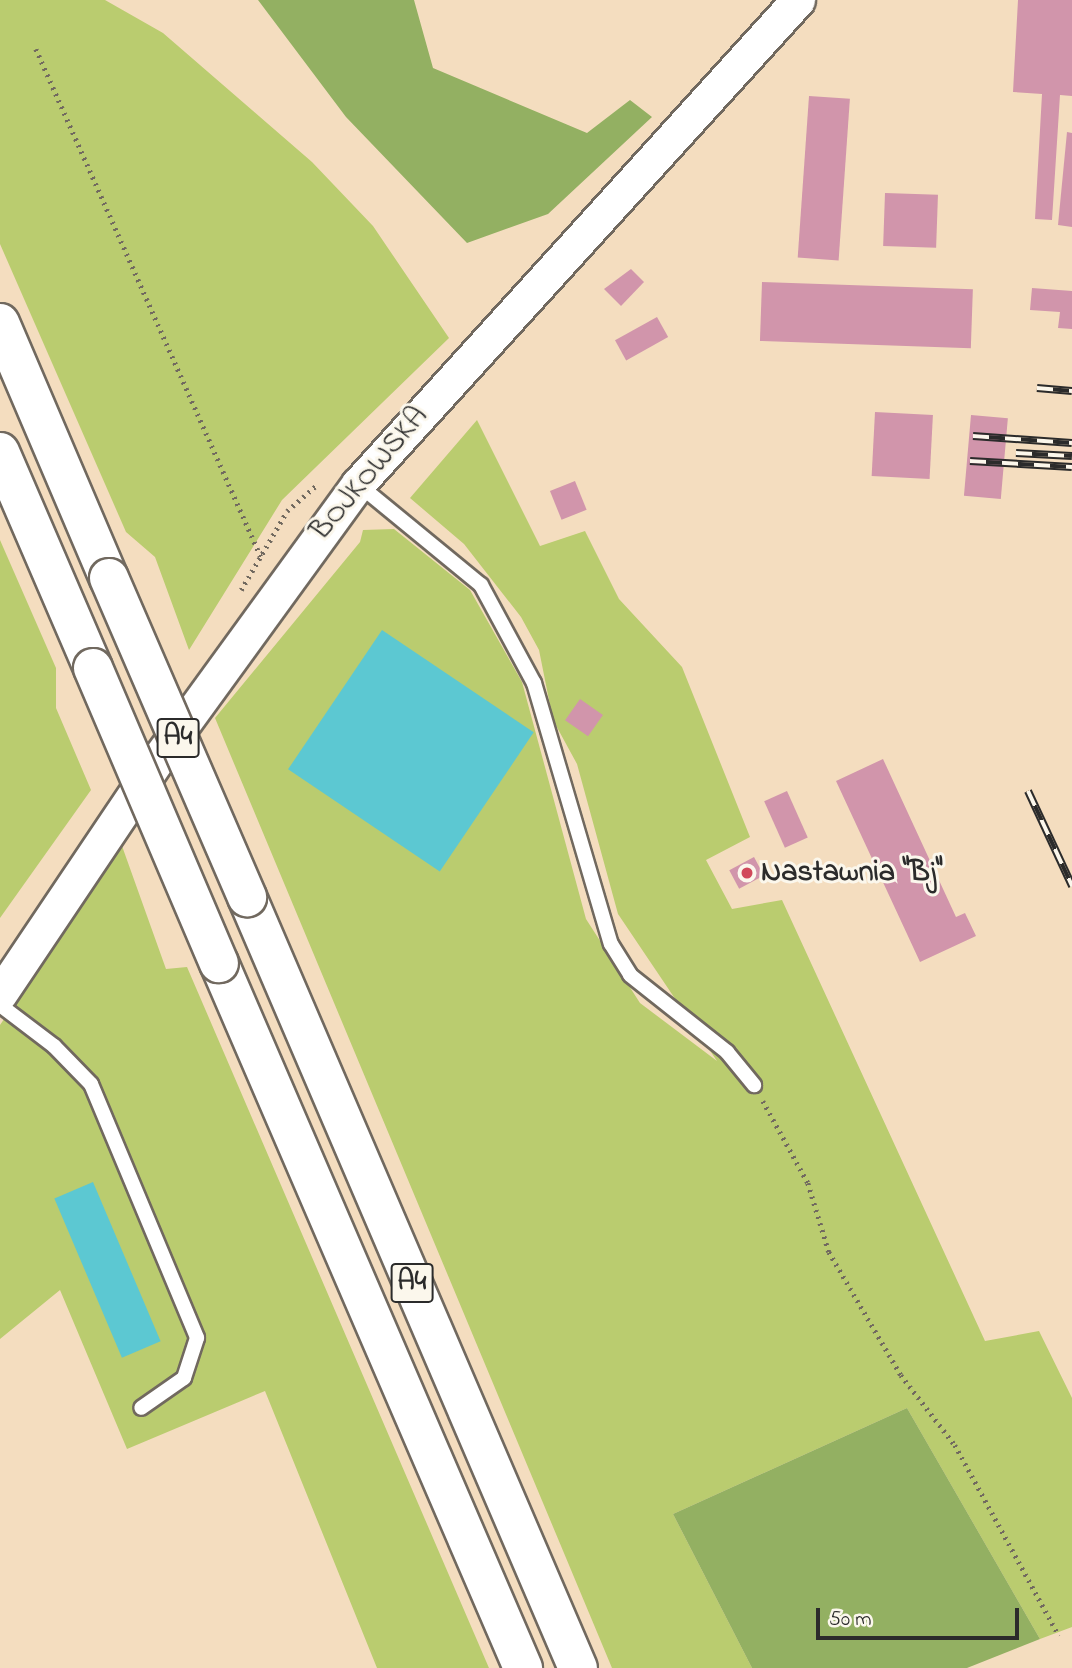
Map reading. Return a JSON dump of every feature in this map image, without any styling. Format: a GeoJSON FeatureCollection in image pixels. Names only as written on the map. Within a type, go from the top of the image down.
{"type":"FeatureCollection","features":[{"type":"Feature","properties":{"kind":"highway","name":"A4"},"geometry":{"type":"LineString","coordinates":[[0,323],[578,1668]]}},
{"type":"Feature","properties":{"kind":"highway","name":"A4"},"geometry":{"type":"LineString","coordinates":[[0,452],[523,1668]]}},
{"type":"Feature","properties":{"kind":"street","name":"BOJKOWSKA"},"geometry":{"type":"LineString","coordinates":[[0,993],[284,579],[358,484],[798,0]]}},
{"type":"Feature","properties":{"kind":"lane"},"geometry":{"type":"LineString","coordinates":[[358,484],[481,585],[534,683],[611,944],[630,975],[727,1052],[754,1085]]}},
{"type":"Feature","properties":{"kind":"lane"},"geometry":{"type":"LineString","coordinates":[[0,1005],[54,1046],[91,1084],[197,1338],[184,1378],[141,1408]]}},
{"type":"Feature","properties":{"kind":"path"},"geometry":{"type":"LineString","coordinates":[[36,49],[259,556],[284,579]]}},
{"type":"Feature","properties":{"kind":"path"},"geometry":{"type":"LineString","coordinates":[[754,1085],[808,1183],[830,1252],[901,1375],[955,1445],[1059,1636]]}},
{"type":"Feature","properties":{"kind":"green space"},"geometry":{"type":"Polygon","coordinates":[[[0,0],[105,0],[163,33],[312,162],[373,226],[449,338],[282,500],[189,650],[155,557],[126,532],[0,244],[0,0]]]}},
{"type":"Feature","properties":{"kind":"green space"},"geometry":{"type":"Polygon","coordinates":[[[258,0],[414,0],[433,68],[587,133],[630,100],[652,117],[548,214],[467,243],[346,117],[258,0]]]}},
{"type":"Feature","properties":{"kind":"green space"},"geometry":{"type":"Polygon","coordinates":[[[477,420],[540,546],[585,531],[619,599],[682,667],[750,837],[706,860],[732,909],[782,900],[985,1341],[1039,1331],[1072,1398],[1072,1627],[1040,1639],[907,1408],[673,1514],[752,1668],[612,1668],[215,718],[360,542],[363,530],[394,529],[470,590],[522,682],[586,919],[640,1003],[717,1061],[618,914],[577,764],[553,720],[539,650],[521,617],[464,544],[410,498],[477,420]]]}},
{"type":"Feature","properties":{"kind":"green space"},"geometry":{"type":"Polygon","coordinates":[[[0,540],[56,668],[56,708],[91,790],[0,918],[0,540]]]}},
{"type":"Feature","properties":{"kind":"green space"},"geometry":{"type":"Polygon","coordinates":[[[122,846],[166,969],[187,967],[489,1668],[377,1668],[265,1391],[127,1449],[60,1290],[0,1339],[0,1025],[122,846]]]}},
{"type":"Feature","properties":{"kind":"green space"},"geometry":{"type":"Polygon","coordinates":[[[907,1408],[1040,1639],[967,1668],[752,1668],[673,1514],[907,1408]]]}},
{"type":"Feature","properties":{"kind":"water"},"geometry":{"type":"Polygon","coordinates":[[[382,630],[534,732],[440,872],[288,769],[382,630]]]}},
{"type":"Feature","properties":{"kind":"water"},"geometry":{"type":"Polygon","coordinates":[[[93,1182],[161,1341],[122,1358],[54,1198],[93,1182]]]}},
{"type":"Feature","properties":{"kind":"building"},"geometry":{"type":"Polygon","coordinates":[[[1018,0],[1072,0],[1072,96],[1060,95],[1052,220],[1035,219],[1042,94],[1013,92],[1018,0]]]}},
{"type":"Feature","properties":{"kind":"building"},"geometry":{"type":"Polygon","coordinates":[[[809,96],[850,99],[839,260],[798,258],[809,96]]]}},
{"type":"Feature","properties":{"kind":"building"},"geometry":{"type":"Polygon","coordinates":[[[1067,132],[1072,133],[1072,227],[1058,225],[1067,132]]]}},
{"type":"Feature","properties":{"kind":"building"},"geometry":{"type":"Polygon","coordinates":[[[885,193],[938,195],[936,248],[883,246],[885,193]]]}},
{"type":"Feature","properties":{"kind":"building"},"geometry":{"type":"Polygon","coordinates":[[[631,269],[644,282],[621,306],[604,289],[631,269]]]}},
{"type":"Feature","properties":{"kind":"building"},"geometry":{"type":"Polygon","coordinates":[[[762,282],[973,289],[971,348],[760,341],[762,282]]]}},
{"type":"Feature","properties":{"kind":"building"},"geometry":{"type":"Polygon","coordinates":[[[1032,288],[1072,291],[1072,329],[1058,328],[1060,312],[1030,310],[1032,288]]]}},
{"type":"Feature","properties":{"kind":"building"},"geometry":{"type":"Polygon","coordinates":[[[657,317],[668,337],[626,360],[615,340],[657,317]]]}},
{"type":"Feature","properties":{"kind":"building"},"geometry":{"type":"Polygon","coordinates":[[[875,412],[933,415],[930,479],[872,476],[875,412]]]}},
{"type":"Feature","properties":{"kind":"building"},"geometry":{"type":"Polygon","coordinates":[[[971,415],[1008,418],[1001,499],[964,496],[971,415]]]}},
{"type":"Feature","properties":{"kind":"building"},"geometry":{"type":"Polygon","coordinates":[[[575,481],[587,510],[562,520],[550,491],[575,481]]]}},
{"type":"Feature","properties":{"kind":"building"},"geometry":{"type":"Polygon","coordinates":[[[580,699],[603,715],[588,736],[565,720],[580,699]]]}},
{"type":"Feature","properties":{"kind":"building"},"geometry":{"type":"Polygon","coordinates":[[[883,759],[956,917],[965,913],[976,936],[920,962],[836,781],[883,759]]]}},
{"type":"Feature","properties":{"kind":"building"},"geometry":{"type":"Polygon","coordinates":[[[787,791],[808,838],[785,848],[764,801],[787,791]]]}},
{"type":"Feature","properties":{"kind":"building","name":"Nastawnia \"Bj\""},"geometry":{"type":"Polygon","coordinates":[[[754,857],[764,876],[739,889],[729,870],[754,857]]]}},
{"type":"Feature","properties":{"kind":"railway"},"geometry":{"type":"LineString","coordinates":[[1037,388],[1072,391]]}},
{"type":"Feature","properties":{"kind":"railway"},"geometry":{"type":"LineString","coordinates":[[973,436],[1072,443]]}},
{"type":"Feature","properties":{"kind":"railway"},"geometry":{"type":"LineString","coordinates":[[1016,453],[1072,456]]}},
{"type":"Feature","properties":{"kind":"railway"},"geometry":{"type":"LineString","coordinates":[[970,461],[1072,467]]}},
{"type":"Feature","properties":{"kind":"railway"},"geometry":{"type":"LineString","coordinates":[[1028,791],[1072,886]]}},
{"type":"Feature","properties":{"kind":"place","name":"Nastawnia \"Bj\""},"geometry":{"type":"Point","coordinates":[747,873]}}]}
